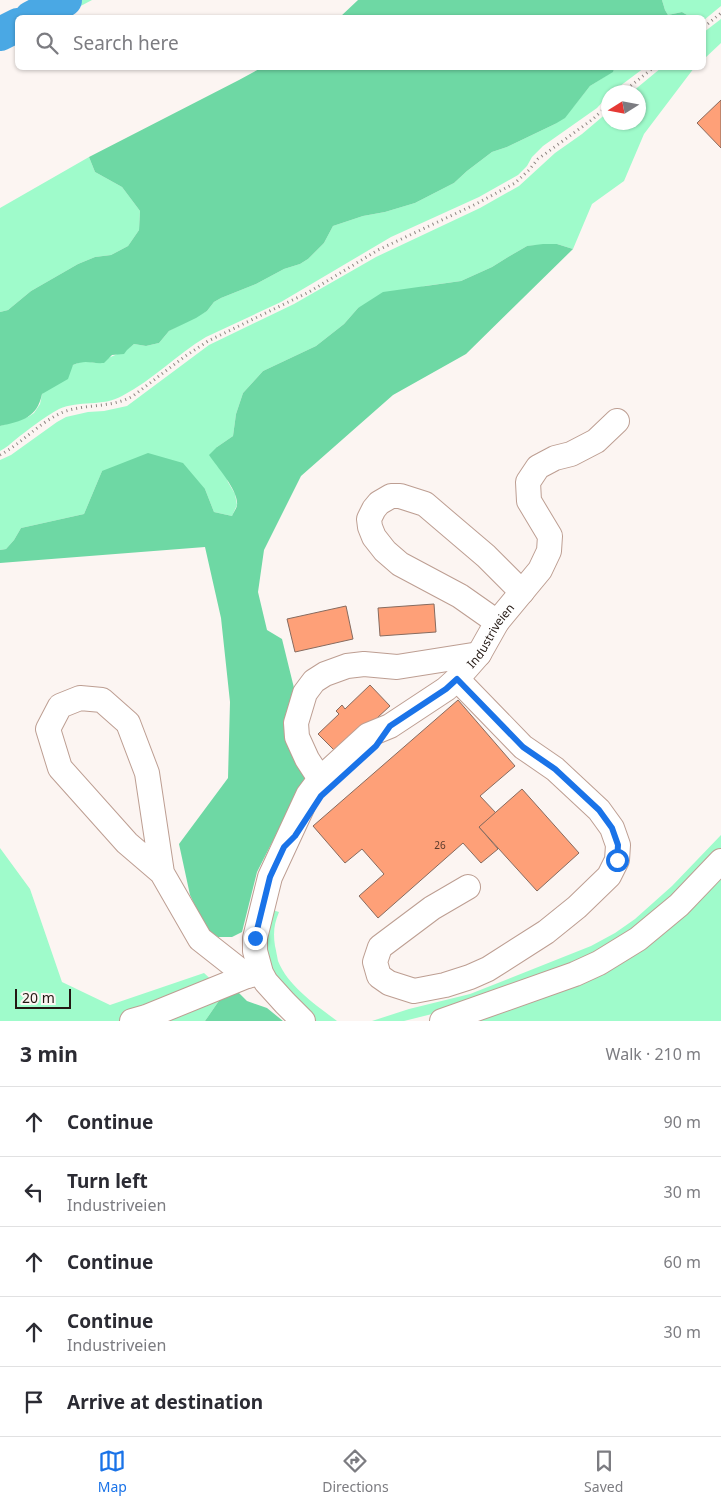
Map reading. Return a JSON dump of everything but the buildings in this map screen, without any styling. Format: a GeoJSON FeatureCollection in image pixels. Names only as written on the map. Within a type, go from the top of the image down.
{"type":"FeatureCollection","features":[{"type":"Feature","properties":{"kind":"street","name":"Industriveien"},"geometry":{"type":"LineString","coordinates":[[303,1021],[266,982],[254,974],[255,938],[270,877],[308,794],[320,779],[368,735],[390,726],[446,689],[479,654],[497,622],[540,570],[549,551],[550,536],[529,501],[528,482],[538,467],[555,458],[571,454],[596,441],[617,421]]}},
{"type":"Feature","properties":{"kind":"street"},"geometry":{"type":"LineString","coordinates":[[497,622],[460,596],[400,564],[385,552],[370,528],[370,519],[374,509],[379,503],[391,496],[400,496],[425,504],[486,556],[522,592]]}},
{"type":"Feature","properties":{"kind":"street"},"geometry":{"type":"LineString","coordinates":[[320,779],[307,759],[297,737],[296,724],[305,693],[314,680],[324,674],[347,666],[364,664],[397,667],[479,654]]}},
{"type":"Feature","properties":{"kind":"street"},"geometry":{"type":"LineString","coordinates":[[457,679],[523,747],[555,769],[599,810],[612,828],[618,845],[617,860],[609,876],[577,907],[546,932],[488,969],[444,985],[414,990],[389,983],[379,976],[375,962],[380,947],[432,908],[468,887]]}},
{"type":"Feature","properties":{"kind":"street"},"geometry":{"type":"LineString","coordinates":[[162,872],[147,773],[128,723],[102,700],[80,698],[60,706],[48,729],[60,768],[127,843],[162,872],[200,939],[254,974]]}},
{"type":"Feature","properties":{"kind":"street"},"geometry":{"type":"LineString","coordinates":[[284,847],[295,836],[321,796],[376,746],[390,726]]}},
{"type":"Feature","properties":{"kind":"street"},"geometry":{"type":"LineString","coordinates":[[442,1021],[574,974],[599,963],[638,939],[679,905],[721,861]]}},
{"type":"Feature","properties":{"kind":"street"},"geometry":{"type":"LineString","coordinates":[[132,1021],[254,974]]}},
{"type":"Feature","properties":{"kind":"path"},"geometry":{"type":"LineString","coordinates":[[706,24],[721,13]]}},
{"type":"Feature","properties":{"kind":"path"},"geometry":{"type":"LineString","coordinates":[[632,85],[650,70]]}},
{"type":"Feature","properties":{"kind":"path"},"geometry":{"type":"LineString","coordinates":[[0,455],[62,413],[78,408],[124,401],[208,341],[309,292],[378,250],[476,204],[515,183],[538,159],[601,111]]}},
{"type":"Feature","properties":{"kind":"green space"},"geometry":{"type":"Polygon","coordinates":[[[34,0],[92,0],[64,15],[15,15],[15,42],[0,51],[0,17],[34,0]]]}},
{"type":"Feature","properties":{"kind":"green space"},"geometry":{"type":"Polygon","coordinates":[[[358,0],[662,0],[668,15],[342,15],[358,0]]]}},
{"type":"Feature","properties":{"kind":"green space"},"geometry":{"type":"Polygon","coordinates":[[[662,0],[721,0],[721,6],[706,18],[706,15],[687,15],[682,12],[668,15],[662,0]]]}},
{"type":"Feature","properties":{"kind":"green space"},"geometry":{"type":"Polygon","coordinates":[[[682,12],[687,15],[668,15],[682,12]]]}},
{"type":"Feature","properties":{"kind":"green space"},"geometry":{"type":"Polygon","coordinates":[[[721,19],[721,43],[706,57],[706,30],[721,19]]]}},
{"type":"Feature","properties":{"kind":"green space"},"geometry":{"type":"Polygon","coordinates":[[[257,70],[614,70],[590,86],[565,118],[507,147],[492,152],[454,183],[415,203],[363,216],[333,226],[324,243],[308,259],[256,284],[221,298],[196,318],[169,331],[159,343],[146,346],[134,344],[124,354],[112,355],[104,363],[85,362],[73,365],[68,379],[42,394],[40,402],[32,413],[22,420],[0,426],[0,312],[8,310],[31,291],[78,264],[95,257],[111,255],[128,246],[139,230],[140,211],[122,187],[95,172],[89,157],[257,70]]]}},
{"type":"Feature","properties":{"kind":"green space"},"geometry":{"type":"Polygon","coordinates":[[[613,70],[641,70],[621,85],[601,85],[601,104],[597,108],[543,146],[518,175],[479,197],[391,237],[281,302],[206,337],[122,396],[107,401],[67,406],[59,409],[0,451],[0,426],[28,417],[34,413],[40,404],[42,394],[73,365],[83,361],[97,363],[134,344],[146,346],[159,343],[169,331],[207,311],[214,302],[221,298],[256,284],[308,259],[324,243],[333,226],[363,216],[415,203],[454,183],[492,152],[507,147],[555,124],[574,106],[590,86],[613,70]]]}},
{"type":"Feature","properties":{"kind":"green space"},"geometry":{"type":"Polygon","coordinates":[[[659,70],[692,70],[644,134],[624,181],[592,204],[573,249],[557,244],[527,246],[492,267],[461,281],[425,286],[358,308],[344,324],[316,346],[263,371],[243,393],[236,414],[233,436],[217,447],[228,482],[235,494],[237,505],[232,516],[214,512],[205,489],[102,471],[84,514],[21,528],[6,549],[0,550],[0,460],[11,455],[66,417],[127,406],[209,345],[294,304],[376,257],[480,208],[519,186],[555,153],[601,118],[601,130],[646,130],[646,85],[640,85],[659,70]]]}},
{"type":"Feature","properties":{"kind":"green space"},"geometry":{"type":"Polygon","coordinates":[[[89,157],[95,172],[122,187],[140,211],[139,230],[128,246],[111,255],[95,257],[78,264],[31,291],[8,310],[0,312],[0,208],[89,157]]]}},
{"type":"Feature","properties":{"kind":"green space"},"geometry":{"type":"Polygon","coordinates":[[[557,244],[573,249],[466,354],[393,395],[301,476],[264,550],[258,592],[267,630],[282,639],[295,692],[284,721],[286,735],[298,757],[306,781],[293,801],[257,872],[242,932],[232,937],[218,937],[206,929],[190,895],[179,844],[228,778],[230,702],[221,618],[205,547],[0,563],[0,550],[6,549],[21,528],[84,514],[102,471],[148,453],[183,463],[205,489],[214,512],[232,516],[237,505],[235,493],[209,455],[233,436],[236,414],[243,393],[263,371],[316,346],[344,324],[358,308],[383,292],[461,281],[492,267],[527,246],[557,244]]]}},
{"type":"Feature","properties":{"kind":"green space"},"geometry":{"type":"Polygon","coordinates":[[[721,835],[721,848],[673,898],[635,930],[586,958],[440,1012],[404,1021],[372,1021],[409,1009],[470,994],[591,946],[635,919],[672,886],[721,835]]]}},
{"type":"Feature","properties":{"kind":"green space"},"geometry":{"type":"Polygon","coordinates":[[[0,848],[30,889],[62,982],[110,1005],[204,973],[217,985],[120,1021],[0,1021],[0,848]]]}},
{"type":"Feature","properties":{"kind":"green space"},"geometry":{"type":"Polygon","coordinates":[[[721,878],[721,1021],[471,1021],[551,995],[608,970],[649,945],[705,896],[721,878]]]}},
{"type":"Feature","properties":{"kind":"green space"},"geometry":{"type":"Polygon","coordinates":[[[269,909],[279,912],[275,925],[275,946],[278,961],[288,979],[303,994],[337,1021],[315,1021],[279,981],[269,962],[266,946],[269,909]]]}},
{"type":"Feature","properties":{"kind":"green space"},"geometry":{"type":"Polygon","coordinates":[[[237,991],[247,1001],[267,1008],[283,1021],[205,1021],[225,992],[237,991]]]}},
{"type":"Feature","properties":{"kind":"green space"},"geometry":{"type":"Polygon","coordinates":[[[225,992],[205,1021],[143,1021],[225,992]]]}},
{"type":"Feature","properties":{"kind":"waterway"},"geometry":{"type":"LineString","coordinates":[[37,15],[65,0]]}},
{"type":"Feature","properties":{"kind":"waterway"},"geometry":{"type":"LineString","coordinates":[[0,34],[15,26]]}},
{"type":"Feature","properties":{"kind":"route"},"geometry":{"type":"LineString","coordinates":[[255,938],[270,877],[284,847],[295,836],[321,796],[376,746],[390,726],[446,689],[457,679],[523,747],[555,769],[599,810],[612,828],[618,845],[617,860]]}}]}
